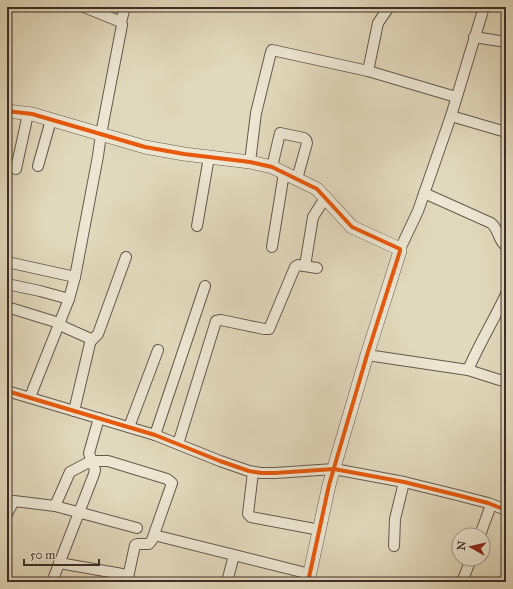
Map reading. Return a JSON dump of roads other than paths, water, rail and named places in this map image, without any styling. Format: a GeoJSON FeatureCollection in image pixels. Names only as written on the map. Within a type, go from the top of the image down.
{"type":"FeatureCollection","features":[{"type":"Feature","properties":{"kind":"street"},"geometry":{"type":"LineString","coordinates":[[84,7],[121,22]]}},
{"type":"Feature","properties":{"kind":"street"},"geometry":{"type":"LineString","coordinates":[[30,397],[69,298],[75,277],[122,25],[121,22],[125,7]]}},
{"type":"Feature","properties":{"kind":"street"},"geometry":{"type":"LineString","coordinates":[[368,71],[378,23],[389,7]]}},
{"type":"Feature","properties":{"kind":"street"},"geometry":{"type":"LineString","coordinates":[[154,535],[234,555],[309,578],[329,485],[366,355],[400,249],[418,210],[451,116],[484,7]]}},
{"type":"Feature","properties":{"kind":"street"},"geometry":{"type":"LineString","coordinates":[[474,37],[506,42]]}},
{"type":"Feature","properties":{"kind":"street"},"geometry":{"type":"LineString","coordinates":[[250,162],[256,113],[272,51],[368,71],[456,97]]}},
{"type":"Feature","properties":{"kind":"street"},"geometry":{"type":"LineString","coordinates":[[7,111],[28,114],[145,147],[250,162],[272,167],[317,189],[352,227],[400,249]]}},
{"type":"Feature","properties":{"kind":"street"},"geometry":{"type":"LineString","coordinates":[[16,169],[28,114]]}},
{"type":"Feature","properties":{"kind":"street"},"geometry":{"type":"LineString","coordinates":[[451,116],[506,132]]}},
{"type":"Feature","properties":{"kind":"street"},"geometry":{"type":"LineString","coordinates":[[38,166],[51,120]]}},
{"type":"Feature","properties":{"kind":"street"},"geometry":{"type":"LineString","coordinates":[[272,167],[280,133],[304,138],[307,143],[297,179]]}},
{"type":"Feature","properties":{"kind":"street"},"geometry":{"type":"LineString","coordinates":[[197,226],[209,157]]}},
{"type":"Feature","properties":{"kind":"street"},"geometry":{"type":"LineString","coordinates":[[272,247],[284,173]]}},
{"type":"Feature","properties":{"kind":"street"},"geometry":{"type":"LineString","coordinates":[[424,193],[491,223],[495,227],[502,244],[506,246]]}},
{"type":"Feature","properties":{"kind":"street"},"geometry":{"type":"LineString","coordinates":[[305,266],[313,217],[325,198]]}},
{"type":"Feature","properties":{"kind":"street"},"geometry":{"type":"LineString","coordinates":[[74,411],[91,341],[98,334],[126,257]]}},
{"type":"Feature","properties":{"kind":"street"},"geometry":{"type":"LineString","coordinates":[[7,262],[75,277]]}},
{"type":"Feature","properties":{"kind":"street"},"geometry":{"type":"LineString","coordinates":[[178,444],[216,321],[221,320],[269,329],[294,268],[296,266],[305,266],[317,268]]}},
{"type":"Feature","properties":{"kind":"street"},"geometry":{"type":"LineString","coordinates":[[7,284],[69,298]]}},
{"type":"Feature","properties":{"kind":"street"},"geometry":{"type":"LineString","coordinates":[[155,435],[205,286]]}},
{"type":"Feature","properties":{"kind":"street"},"geometry":{"type":"LineString","coordinates":[[468,370],[477,348],[497,314],[506,294]]}},
{"type":"Feature","properties":{"kind":"street"},"geometry":{"type":"LineString","coordinates":[[7,307],[59,323],[64,327],[90,339],[91,341]]}},
{"type":"Feature","properties":{"kind":"street"},"geometry":{"type":"LineString","coordinates":[[129,427],[158,350]]}},
{"type":"Feature","properties":{"kind":"street"},"geometry":{"type":"LineString","coordinates":[[366,355],[468,370],[506,382]]}},
{"type":"Feature","properties":{"kind":"street"},"geometry":{"type":"LineString","coordinates":[[7,391],[155,435],[220,461],[253,472],[275,473],[334,469],[404,482],[491,504],[506,510]]}},
{"type":"Feature","properties":{"kind":"street"},"geometry":{"type":"LineString","coordinates":[[52,582],[95,472],[89,452],[99,418]]}},
{"type":"Feature","properties":{"kind":"street"},"geometry":{"type":"LineString","coordinates":[[55,506],[70,472],[91,460],[108,461],[167,479],[170,481],[171,486],[150,543],[135,545],[128,578],[59,563]]}},
{"type":"Feature","properties":{"kind":"street"},"geometry":{"type":"LineString","coordinates":[[253,472],[248,514],[251,516],[320,530]]}},
{"type":"Feature","properties":{"kind":"street"},"geometry":{"type":"LineString","coordinates":[[394,546],[395,519],[404,482]]}},
{"type":"Feature","properties":{"kind":"street"},"geometry":{"type":"LineString","coordinates":[[7,514],[13,502],[16,501],[50,507],[55,506],[79,514],[137,528]]}},
{"type":"Feature","properties":{"kind":"street"},"geometry":{"type":"LineString","coordinates":[[483,527],[491,504]]}},
{"type":"Feature","properties":{"kind":"street"},"geometry":{"type":"LineString","coordinates":[[227,582],[234,555]]}},
{"type":"Feature","properties":{"kind":"street"},"geometry":{"type":"LineString","coordinates":[[462,582],[468,567]]}}]}
